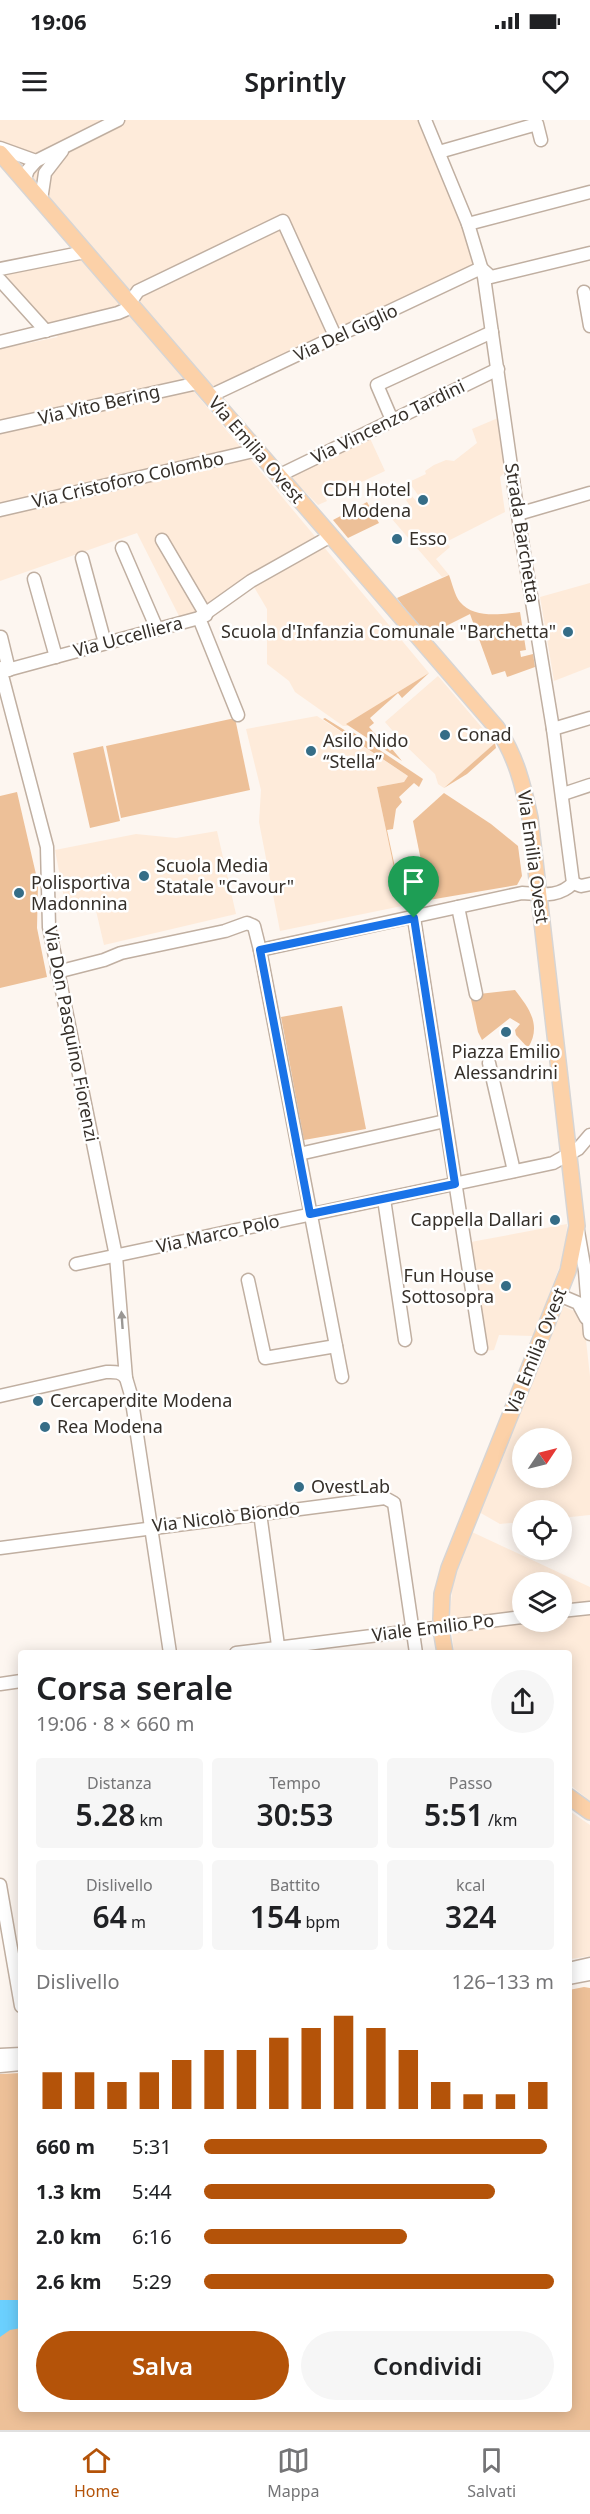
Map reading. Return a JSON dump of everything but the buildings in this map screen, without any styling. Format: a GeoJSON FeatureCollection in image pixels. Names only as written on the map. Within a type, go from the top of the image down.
{"type":"FeatureCollection","features":[{"type":"Feature","properties":{"kind":"main road","name":"Via Emilia Ovest"},"geometry":{"type":"LineString","coordinates":[[0,151],[505,740],[517,763],[530,818],[564,1125],[570,1155],[578,1226],[568,1271],[472,1507],[444,1584],[441,1627],[445,1650]]}},
{"type":"Feature","properties":{"kind":"main road"},"geometry":{"type":"LineString","coordinates":[[572,1799],[590,1812]]}},
{"type":"Feature","properties":{"kind":"street"},"geometry":{"type":"LineString","coordinates":[[24,181],[28,170],[36,160],[118,120]]}},
{"type":"Feature","properties":{"kind":"street","name":"Strada Barchetta"},"geometry":{"type":"LineString","coordinates":[[425,120],[468,224],[482,268],[518,514],[563,794],[573,883]]}},
{"type":"Feature","properties":{"kind":"street"},"geometry":{"type":"LineString","coordinates":[[439,152],[537,124],[541,140]]}},
{"type":"Feature","properties":{"kind":"street"},"geometry":{"type":"LineString","coordinates":[[40,200],[45,173],[64,148]]}},
{"type":"Feature","properties":{"kind":"street"},"geometry":{"type":"LineString","coordinates":[[0,151],[36,160]]}},
{"type":"Feature","properties":{"kind":"street"},"geometry":{"type":"LineString","coordinates":[[24,181],[45,173]]}},
{"type":"Feature","properties":{"kind":"street"},"geometry":{"type":"LineString","coordinates":[[468,224],[590,192]]}},
{"type":"Feature","properties":{"kind":"street"},"geometry":{"type":"LineString","coordinates":[[0,342],[125,310],[138,291],[282,221],[336,338]]}},
{"type":"Feature","properties":{"kind":"street"},"geometry":{"type":"LineString","coordinates":[[0,270],[86,252]]}},
{"type":"Feature","properties":{"kind":"street"},"geometry":{"type":"LineString","coordinates":[[482,268],[490,277],[590,253]]}},
{"type":"Feature","properties":{"kind":"street","name":"Via Del Giglio"},"geometry":{"type":"LineString","coordinates":[[210,396],[482,268]]}},
{"type":"Feature","properties":{"kind":"street"},"geometry":{"type":"LineString","coordinates":[[0,280],[46,331]]}},
{"type":"Feature","properties":{"kind":"street"},"geometry":{"type":"LineString","coordinates":[[584,292],[590,326]]}},
{"type":"Feature","properties":{"kind":"street"},"geometry":{"type":"LineString","coordinates":[[392,420],[377,386],[492,332]]}},
{"type":"Feature","properties":{"kind":"street","name":"Via Vincenzo Tardini"},"geometry":{"type":"LineString","coordinates":[[278,476],[498,369]]}},
{"type":"Feature","properties":{"kind":"street","name":"Via Vito Bering"},"geometry":{"type":"LineString","coordinates":[[0,427],[198,383]]}},
{"type":"Feature","properties":{"kind":"street","name":"Via Cristoforo Colombo"},"geometry":{"type":"LineString","coordinates":[[0,510],[257,450]]}},
{"type":"Feature","properties":{"kind":"street"},"geometry":{"type":"LineString","coordinates":[[518,514],[590,493]]}},
{"type":"Feature","properties":{"kind":"street","name":"Via Uccelliera"},"geometry":{"type":"LineString","coordinates":[[3,671],[203,617],[251,582],[331,537]]}},
{"type":"Feature","properties":{"kind":"street"},"geometry":{"type":"LineString","coordinates":[[162,540],[203,617]]}},
{"type":"Feature","properties":{"kind":"street"},"geometry":{"type":"LineString","coordinates":[[122,548],[157,629]]}},
{"type":"Feature","properties":{"kind":"street"},"geometry":{"type":"LineString","coordinates":[[82,558],[105,643]]}},
{"type":"Feature","properties":{"kind":"street","name":"Via Uccelliera"},"geometry":{"type":"LineString","coordinates":[[34,579],[56,657]]}},
{"type":"Feature","properties":{"kind":"street","name":"Via Uccelliera"},"geometry":{"type":"LineString","coordinates":[[203,617],[238,715]]}},
{"type":"Feature","properties":{"kind":"street","name":"Via Don Pasquino Fiorenzi"},"geometry":{"type":"LineString","coordinates":[[1,637],[3,671],[47,847],[49,927],[116,1256],[126,1378],[131,1395],[170,1650]]}},
{"type":"Feature","properties":{"kind":"street"},"geometry":{"type":"LineString","coordinates":[[553,729],[590,718]]}},
{"type":"Feature","properties":{"kind":"street"},"geometry":{"type":"LineString","coordinates":[[563,794],[590,785]]}},
{"type":"Feature","properties":{"kind":"street"},"geometry":{"type":"LineString","coordinates":[[260,950],[522,893],[559,893],[573,883],[581,886],[590,884]]}},
{"type":"Feature","properties":{"kind":"street"},"geometry":{"type":"LineString","coordinates":[[458,907],[476,994]]}},
{"type":"Feature","properties":{"kind":"street"},"geometry":{"type":"LineString","coordinates":[[414,918],[481,1348]]}},
{"type":"Feature","properties":{"kind":"street"},"geometry":{"type":"LineString","coordinates":[[57,972],[104,960],[121,953],[225,931],[247,923],[252,924],[260,950],[342,1377]]}},
{"type":"Feature","properties":{"kind":"street"},"geometry":{"type":"LineString","coordinates":[[489,1063],[514,1171]]}},
{"type":"Feature","properties":{"kind":"street"},"geometry":{"type":"LineString","coordinates":[[299,1154],[446,1121]]}},
{"type":"Feature","properties":{"kind":"street"},"geometry":{"type":"LineString","coordinates":[[570,1155],[590,1135]]}},
{"type":"Feature","properties":{"kind":"street","name":"Via Marco Polo"},"geometry":{"type":"LineString","coordinates":[[76,1264],[552,1163],[570,1155]]}},
{"type":"Feature","properties":{"kind":"street"},"geometry":{"type":"LineString","coordinates":[[384,1199],[405,1340]]}},
{"type":"Feature","properties":{"kind":"street"},"geometry":{"type":"LineString","coordinates":[[578,1226],[586,1253],[590,1334]]}},
{"type":"Feature","properties":{"kind":"street"},"geometry":{"type":"LineString","coordinates":[[568,1271],[577,1276],[583,1285],[590,1325]]}},
{"type":"Feature","properties":{"kind":"street"},"geometry":{"type":"LineString","coordinates":[[248,1280],[265,1358],[336,1346]]}},
{"type":"Feature","properties":{"kind":"street"},"geometry":{"type":"LineString","coordinates":[[559,1295],[578,1303],[590,1325]]}},
{"type":"Feature","properties":{"kind":"street"},"geometry":{"type":"LineString","coordinates":[[0,1396],[106,1372],[122,1374],[126,1378]]}},
{"type":"Feature","properties":{"kind":"street","name":"Via Nicolò Biondo"},"geometry":{"type":"LineString","coordinates":[[0,1548],[381,1497],[394,1503],[414,1630]]}},
{"type":"Feature","properties":{"kind":"street"},"geometry":{"type":"LineString","coordinates":[[260,1513],[279,1650]]}},
{"type":"Feature","properties":{"kind":"street"},"geometry":{"type":"LineString","coordinates":[[572,1610],[590,1608]]}},
{"type":"Feature","properties":{"kind":"street","name":"Viale Emilio Po"},"geometry":{"type":"LineString","coordinates":[[279,1650],[512,1618]]}},
{"type":"Feature","properties":{"kind":"street"},"geometry":{"type":"LineString","coordinates":[[414,1630],[416,1650]]}},
{"type":"Feature","properties":{"kind":"street"},"geometry":{"type":"LineString","coordinates":[[0,1684],[18,1681]]}},
{"type":"Feature","properties":{"kind":"street"},"geometry":{"type":"LineString","coordinates":[[0,1885],[18,1989]]}},
{"type":"Feature","properties":{"kind":"street"},"geometry":{"type":"LineString","coordinates":[[572,1970],[589,1972]]}},
{"type":"Feature","properties":{"kind":"street"},"geometry":{"type":"LineString","coordinates":[[572,1977],[589,1972]]}},
{"type":"Feature","properties":{"kind":"street"},"geometry":{"type":"LineString","coordinates":[[0,2055],[18,2054]]}},
{"type":"Feature","properties":{"kind":"street"},"geometry":{"type":"LineString","coordinates":[[0,2066],[18,2064]]}},
{"type":"Feature","properties":{"kind":"shaded area"},"geometry":{"type":"Polygon","coordinates":[[[0,120],[421,120],[461,212],[476,264],[370,316],[213,388],[0,141],[0,120]]]}},
{"type":"Feature","properties":{"kind":"shaded area"},"geometry":{"type":"Polygon","coordinates":[[[81,256],[429,673],[347,724],[349,726],[343,726],[295,692],[289,681],[267,664],[267,609],[248,577],[206,612],[180,618],[137,533],[0,581],[0,349],[58,337],[6,275],[81,256]]]}},
{"type":"Feature","properties":{"kind":"shaded area"},"geometry":{"type":"Polygon","coordinates":[[[498,418],[506,471],[500,477],[505,512],[446,542],[450,547],[436,559],[449,575],[442,577],[392,519],[410,506],[406,500],[411,495],[416,501],[420,498],[409,482],[426,474],[425,471],[434,465],[446,460],[454,461],[477,443],[472,429],[498,418]]]}},
{"type":"Feature","properties":{"kind":"shaded area"},"geometry":{"type":"Polygon","coordinates":[[[368,434],[385,471],[338,493],[333,488],[323,494],[327,501],[318,505],[291,478],[368,434]]]}},
{"type":"Feature","properties":{"kind":"shaded area"},"geometry":{"type":"Polygon","coordinates":[[[367,502],[379,523],[348,538],[333,520],[367,502]]]}},
{"type":"Feature","properties":{"kind":"shaded area"},"geometry":{"type":"Polygon","coordinates":[[[449,575],[460,602],[473,611],[488,614],[520,612],[526,650],[520,651],[521,657],[533,654],[535,667],[507,677],[505,671],[492,675],[470,614],[426,636],[397,598],[449,575]]]}},
{"type":"Feature","properties":{"kind":"shaded area","name":"Scuola d'Infanzia Comunale \"Barchetta\""},"geometry":{"type":"Polygon","coordinates":[[[590,583],[590,667],[554,681],[540,597],[590,583]]]}},
{"type":"Feature","properties":{"kind":"shaded area"},"geometry":{"type":"Polygon","coordinates":[[[429,673],[402,698],[398,693],[370,718],[374,723],[369,727],[402,761],[346,724],[429,673]]]}},
{"type":"Feature","properties":{"kind":"shaded area","name":"Conad"},"geometry":{"type":"Polygon","coordinates":[[[438,676],[495,743],[444,788],[438,784],[435,774],[385,722],[438,676]]]}},
{"type":"Feature","properties":{"kind":"shaded area"},"geometry":{"type":"Polygon","coordinates":[[[317,716],[408,776],[404,782],[377,787],[402,906],[280,931],[259,822],[261,790],[246,729],[317,716]]]}},
{"type":"Feature","properties":{"kind":"shaded area"},"geometry":{"type":"Polygon","coordinates":[[[235,718],[250,790],[121,818],[106,746],[235,718]]]}},
{"type":"Feature","properties":{"kind":"shaded area"},"geometry":{"type":"Polygon","coordinates":[[[325,718],[346,731],[351,731],[423,779],[419,787],[414,783],[399,797],[402,802],[396,809],[393,829],[387,830],[399,886],[402,886],[406,905],[402,906],[377,787],[404,782],[408,776],[323,719],[325,718]]]}},
{"type":"Feature","properties":{"kind":"shaded area"},"geometry":{"type":"Polygon","coordinates":[[[495,743],[496,748],[467,774],[444,788],[495,743]]]}},
{"type":"Feature","properties":{"kind":"shaded area"},"geometry":{"type":"Polygon","coordinates":[[[103,746],[120,821],[90,828],[73,753],[103,746]]]}},
{"type":"Feature","properties":{"kind":"shaded area","name":"Polisportiva Madonnina"},"geometry":{"type":"Polygon","coordinates":[[[17,792],[38,883],[37,928],[47,977],[0,988],[0,796],[17,792]]]}},
{"type":"Feature","properties":{"kind":"shaded area"},"geometry":{"type":"Polygon","coordinates":[[[444,793],[491,824],[518,846],[522,876],[517,885],[429,900],[413,821],[444,793]]]}},
{"type":"Feature","properties":{"kind":"shaded area","name":"Scuola Media Statale \"Cavour\""},"geometry":{"type":"Polygon","coordinates":[[[217,831],[236,914],[104,945],[94,902],[66,908],[55,850],[136,834],[176,838],[217,831]]]}},
{"type":"Feature","properties":{"kind":"shaded area"},"geometry":{"type":"Polygon","coordinates":[[[515,990],[529,1010],[534,1024],[532,1040],[528,1048],[516,1035],[515,1030],[520,1024],[510,1018],[482,1040],[478,1032],[470,995],[515,990]]]}},
{"type":"Feature","properties":{"kind":"shaded area"},"geometry":{"type":"Polygon","coordinates":[[[342,1006],[366,1129],[304,1140],[281,1017],[342,1006]]]}},
{"type":"Feature","properties":{"kind":"shaded area"},"geometry":{"type":"Polygon","coordinates":[[[567,1224],[566,1250],[533,1336],[499,1335],[494,1350],[476,1352],[460,1244],[567,1224]]]}},
{"type":"Feature","properties":{"kind":"shaded area"},"geometry":{"type":"Polygon","coordinates":[[[563,1306],[574,1311],[585,1331],[590,1376],[590,1515],[572,1517],[572,1500],[512,1500],[512,1523],[500,1524],[479,1512],[512,1429],[512,1488],[572,1488],[572,1428],[512,1428],[559,1311],[563,1306]]]}},
{"type":"Feature","properties":{"kind":"shaded area"},"geometry":{"type":"Polygon","coordinates":[[[472,1532],[512,1551],[512,1560],[532,1560],[558,1572],[512,1572],[512,1632],[572,1632],[572,1579],[590,1587],[590,1801],[572,1786],[572,1650],[454,1650],[450,1613],[453,1581],[472,1532]]]}},
{"type":"Feature","properties":{"kind":"shaded area"},"geometry":{"type":"Polygon","coordinates":[[[572,1813],[590,1825],[590,1956],[572,1959],[572,1813]]]}},
{"type":"Feature","properties":{"kind":"shaded area"},"geometry":{"type":"Polygon","coordinates":[[[590,1988],[590,2430],[0,2430],[0,2074],[18,2073],[18,2412],[572,2412],[572,1989],[590,1988]]]}},
{"type":"Feature","properties":{"kind":"water"},"geometry":{"type":"Polygon","coordinates":[[[0,2300],[18,2300],[18,2329],[10,2330],[0,2337],[0,2300]]]}},
{"type":"Feature","properties":{"kind":"place","name":"CDH Hotel Modena"},"geometry":{"type":"Point","coordinates":[423,500]}},
{"type":"Feature","properties":{"kind":"place","name":"Esso"},"geometry":{"type":"Point","coordinates":[397,539]}},
{"type":"Feature","properties":{"kind":"place","name":"Scuola d'Infanzia Comunale \"Barchetta\""},"geometry":{"type":"Point","coordinates":[568,632]}},
{"type":"Feature","properties":{"kind":"place","name":"Conad"},"geometry":{"type":"Point","coordinates":[445,735]}},
{"type":"Feature","properties":{"kind":"place","name":"Asilo Nido “Stella”"},"geometry":{"type":"Point","coordinates":[311,751]}},
{"type":"Feature","properties":{"kind":"place","name":"Scuola Media Statale \"Cavour\""},"geometry":{"type":"Point","coordinates":[144,876]}},
{"type":"Feature","properties":{"kind":"place","name":"Polisportiva Madonnina"},"geometry":{"type":"Point","coordinates":[19,893]}},
{"type":"Feature","properties":{"kind":"place","name":"Piazza Emilio Alessandrini"},"geometry":{"type":"Point","coordinates":[506,1032]}},
{"type":"Feature","properties":{"kind":"place","name":"Cappella Dallari"},"geometry":{"type":"Point","coordinates":[555,1220]}},
{"type":"Feature","properties":{"kind":"place","name":"Fun House Sottosopra"},"geometry":{"type":"Point","coordinates":[506,1286]}},
{"type":"Feature","properties":{"kind":"place","name":"Cercaperdite Modena"},"geometry":{"type":"Point","coordinates":[38,1401]}},
{"type":"Feature","properties":{"kind":"place","name":"Rea Modena"},"geometry":{"type":"Point","coordinates":[45,1427]}},
{"type":"Feature","properties":{"kind":"place","name":"OvestLab"},"geometry":{"type":"Point","coordinates":[299,1487]}},
{"type":"Feature","properties":{"kind":"route"},"geometry":{"type":"LineString","coordinates":[[414,918],[455,1184],[310,1214],[260,950],[414,918]]}}]}
